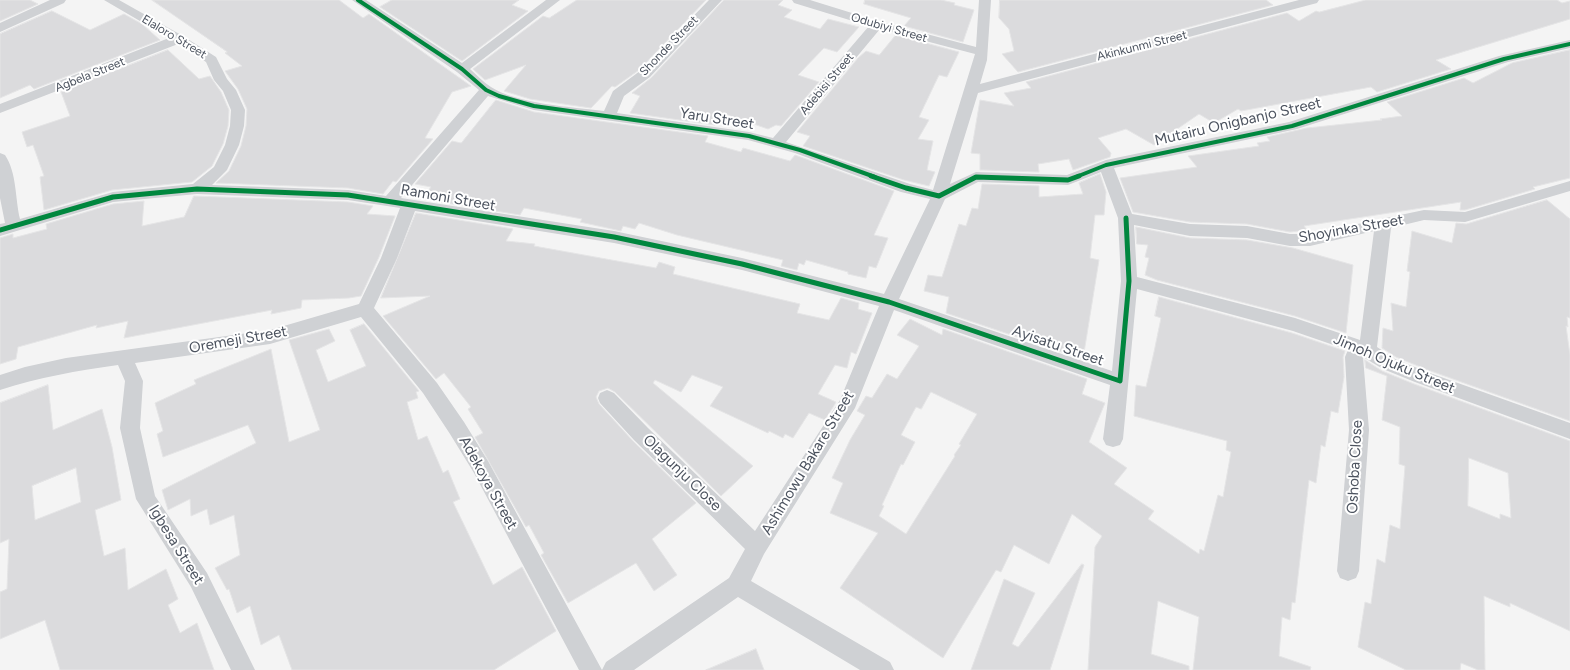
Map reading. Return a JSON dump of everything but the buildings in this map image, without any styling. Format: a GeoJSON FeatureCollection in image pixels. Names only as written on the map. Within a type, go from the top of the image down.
{"type":"FeatureCollection","features":[{"type":"Feature","properties":{"kind":"street"},"geometry":{"type":"LineString","coordinates":[[0,28],[60,0]]}},
{"type":"Feature","properties":{"kind":"street","name":"Elaloro Street"},"geometry":{"type":"LineString","coordinates":[[110,0],[179,39],[211,60],[221,80],[229,90],[238,110],[237,126],[232,145],[220,170],[198,189]]}},
{"type":"Feature","properties":{"kind":"street"},"geometry":{"type":"LineString","coordinates":[[358,0],[462,69],[486,90],[390,201]]}},
{"type":"Feature","properties":{"kind":"street"},"geometry":{"type":"LineString","coordinates":[[462,69],[554,0]]}},
{"type":"Feature","properties":{"kind":"street","name":"Shonde Street"},"geometry":{"type":"LineString","coordinates":[[608,117],[618,94],[645,74],[709,5],[716,0]]}},
{"type":"Feature","properties":{"kind":"street","name":"Odubiyi Street"},"geometry":{"type":"LineString","coordinates":[[798,0],[877,25],[981,52]]}},
{"type":"Feature","properties":{"kind":"street","name":"Ashimowu Bakare Street"},"geometry":{"type":"LineString","coordinates":[[614,670],[737,585],[758,547],[848,404],[889,302],[939,196],[981,60],[985,0]]}},
{"type":"Feature","properties":{"kind":"street","name":"Akinkunmi Street"},"geometry":{"type":"LineString","coordinates":[[972,90],[1313,0]]}},
{"type":"Feature","properties":{"kind":"street","name":"Adebisi Street"},"geometry":{"type":"LineString","coordinates":[[777,143],[877,25]]}},
{"type":"Feature","properties":{"kind":"street","name":"Agbela Street"},"geometry":{"type":"LineString","coordinates":[[0,110],[179,39]]}},
{"type":"Feature","properties":{"kind":"street","name":"Mutairu Onigbanjo Street"},"geometry":{"type":"LineString","coordinates":[[939,196],[976,177],[1068,180],[1106,165],[1292,126],[1504,59],[1570,44]]}},
{"type":"Feature","properties":{"kind":"street","name":"Yaru Street"},"geometry":{"type":"LineString","coordinates":[[486,90],[534,106],[706,129],[777,143],[906,188],[939,196]]}},
{"type":"Feature","properties":{"kind":"street"},"geometry":{"type":"LineString","coordinates":[[0,158],[4,165],[8,202],[7,228]]}},
{"type":"Feature","properties":{"kind":"street"},"geometry":{"type":"LineString","coordinates":[[1106,165],[1126,218]]}},
{"type":"Feature","properties":{"kind":"street","name":"Shoyinka Street"},"geometry":{"type":"LineString","coordinates":[[1126,218],[1190,230],[1247,232],[1290,240],[1310,240],[1424,215],[1465,217],[1570,186]]}},
{"type":"Feature","properties":{"kind":"street","name":"Ramoni Street"},"geometry":{"type":"LineString","coordinates":[[7,228],[113,197],[198,189],[348,195],[614,237],[742,264],[889,302]]}},
{"type":"Feature","properties":{"kind":"street"},"geometry":{"type":"LineString","coordinates":[[365,309],[390,258],[409,206]]}},
{"type":"Feature","properties":{"kind":"street","name":"Ayisatu Street"},"geometry":{"type":"LineString","coordinates":[[889,302],[1120,381],[1129,280],[1126,218]]}},
{"type":"Feature","properties":{"kind":"street"},"geometry":{"type":"LineString","coordinates":[[1368,350],[1383,225]]}},
{"type":"Feature","properties":{"kind":"street","name":"Jimoh Ojuku Street"},"geometry":{"type":"LineString","coordinates":[[1129,280],[1295,325],[1368,350],[1390,364],[1421,377],[1570,431]]}},
{"type":"Feature","properties":{"kind":"street","name":"Oremeji Street"},"geometry":{"type":"LineString","coordinates":[[0,383],[25,374],[123,356],[199,349],[270,338],[365,309]]}},
{"type":"Feature","properties":{"kind":"street","name":"Adekoya Street"},"geometry":{"type":"LineString","coordinates":[[365,309],[430,388],[481,467],[591,670]]}},
{"type":"Feature","properties":{"kind":"street","name":"Oshoba Close"},"geometry":{"type":"LineString","coordinates":[[1348,571],[1359,430],[1354,357],[1357,350],[1368,350]]}},
{"type":"Feature","properties":{"kind":"street","name":"Igbesa Street"},"geometry":{"type":"LineString","coordinates":[[123,356],[134,381],[130,428],[146,499],[199,580],[243,670]]}},
{"type":"Feature","properties":{"kind":"street"},"geometry":{"type":"LineString","coordinates":[[1113,439],[1120,381]]}},
{"type":"Feature","properties":{"kind":"street","name":"Olagunju Close"},"geometry":{"type":"LineString","coordinates":[[607,398],[641,434],[758,547]]}},
{"type":"Feature","properties":{"kind":"street"},"geometry":{"type":"LineString","coordinates":[[737,585],[882,670]]}},
{"type":"Feature","properties":{"kind":"cycle path"},"geometry":{"type":"LineString","coordinates":[[358,0],[462,69],[486,90],[499,96],[534,106],[749,136],[800,150],[906,188],[939,196],[976,177],[1068,180],[1106,165],[1292,126],[1504,59],[1570,44]]}},
{"type":"Feature","properties":{"kind":"cycle path"},"geometry":{"type":"LineString","coordinates":[[0,230],[113,197],[197,189],[348,195],[614,237],[742,264],[889,302],[1120,381],[1129,281],[1126,218]]}}]}
